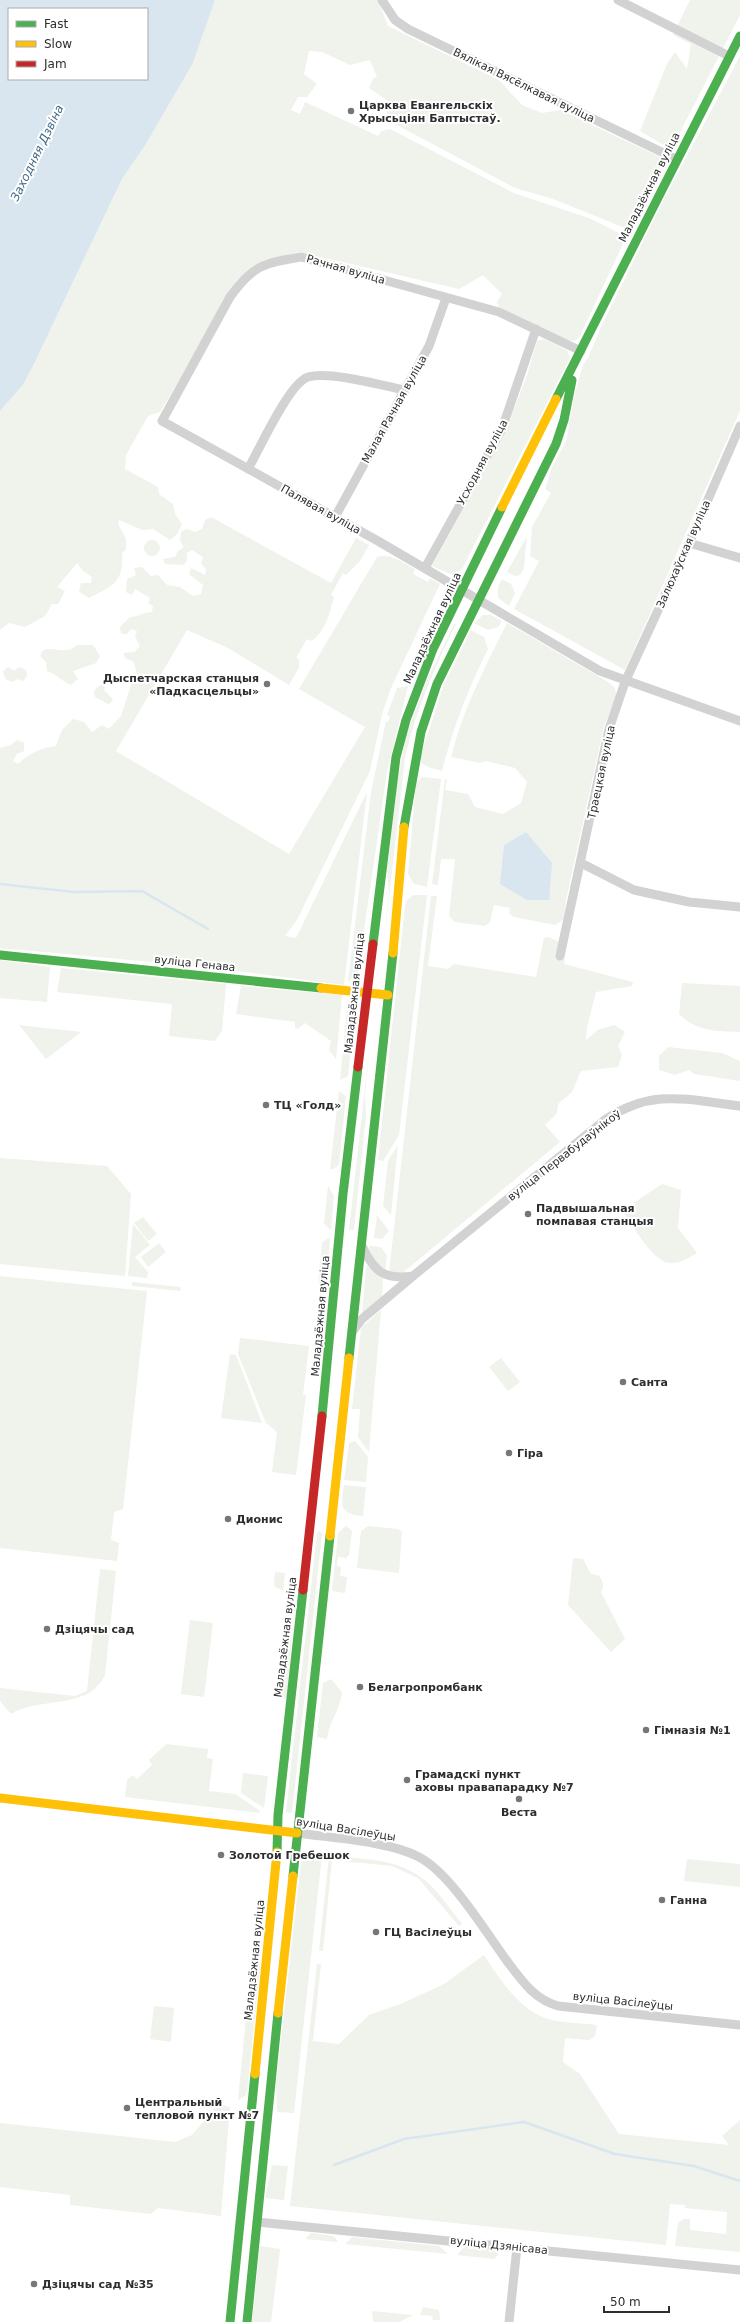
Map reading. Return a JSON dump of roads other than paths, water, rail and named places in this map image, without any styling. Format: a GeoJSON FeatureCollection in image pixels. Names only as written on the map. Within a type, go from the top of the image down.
{"type":"FeatureCollection","features":[{"type":"Feature","properties":{"kind":"main road","name":"Маладзёжная вуліца"},"geometry":{"type":"LineString","coordinates":[[230,2322],[290,1703],[316,1479],[343,1194],[390,792],[401,733],[419,679],[462,590],[676,159],[740,36]]}},
{"type":"Feature","properties":{"kind":"main road","name":"Маладзёжная вуліца"},"geometry":{"type":"LineString","coordinates":[[247,2322],[297,1833],[388,995],[403,835],[414,762],[421,732],[438,684],[556,444],[564,420],[574,369],[581,351]]}},
{"type":"Feature","properties":{"kind":"main road","name":"вуліца Генава"},"geometry":{"type":"LineString","coordinates":[[0,955],[388,995]]}},
{"type":"Feature","properties":{"kind":"main road","name":"вуліца Васілеўцы"},"geometry":{"type":"LineString","coordinates":[[0,1798],[297,1833]]}},
{"type":"Feature","properties":{"kind":"main road"},"geometry":{"type":"LineString","coordinates":[[252,2105],[268,2107]]}},
{"type":"Feature","properties":{"kind":"main road"},"geometry":{"type":"LineString","coordinates":[[240,2220],[257,2222]]}},
{"type":"Feature","properties":{"kind":"street","name":"Вялікая Вясёлкавая вуліца"},"geometry":{"type":"LineString","coordinates":[[382,0],[395,20],[408,29],[676,159]]}},
{"type":"Feature","properties":{"kind":"street"},"geometry":{"type":"LineString","coordinates":[[618,0],[729,56]]}},
{"type":"Feature","properties":{"kind":"street","name":"Рачная вуліца"},"geometry":{"type":"LineString","coordinates":[[162,421],[230,297],[241,281],[268,262],[301,257],[499,312],[581,351]]}},
{"type":"Feature","properties":{"kind":"street","name":"Малая Рачная вуліца"},"geometry":{"type":"LineString","coordinates":[[335,517],[429,346],[446,298]]}},
{"type":"Feature","properties":{"kind":"street","name":"Усходняя вуліца"},"geometry":{"type":"LineString","coordinates":[[425,568],[502,429],[524,370],[536,329]]}},
{"type":"Feature","properties":{"kind":"street"},"geometry":{"type":"LineString","coordinates":[[248,469],[288,397],[300,381],[308,377],[338,377],[404,390]]}},
{"type":"Feature","properties":{"kind":"street","name":"Палявая вуліца"},"geometry":{"type":"LineString","coordinates":[[162,421],[425,568],[600,671],[625,682],[740,721]]}},
{"type":"Feature","properties":{"kind":"street","name":"Залюхаўская вуліца"},"geometry":{"type":"LineString","coordinates":[[625,682],[689,543],[740,426]]}},
{"type":"Feature","properties":{"kind":"street"},"geometry":{"type":"LineString","coordinates":[[689,543],[740,558]]}},
{"type":"Feature","properties":{"kind":"street","name":"Траецкая вуліца"},"geometry":{"type":"LineString","coordinates":[[560,956],[609,729],[625,682]]}},
{"type":"Feature","properties":{"kind":"street"},"geometry":{"type":"LineString","coordinates":[[581,863],[634,890],[689,902],[740,907]]}},
{"type":"Feature","properties":{"kind":"street","name":"вуліца Первабудаўнікоў"},"geometry":{"type":"LineString","coordinates":[[351,1333],[362,1319],[413,1276],[606,1119],[622,1108],[639,1102],[656,1099],[677,1098],[740,1106]]}},
{"type":"Feature","properties":{"kind":"street"},"geometry":{"type":"LineString","coordinates":[[361,1244],[370,1263],[386,1276],[398,1278],[413,1276]]}},
{"type":"Feature","properties":{"kind":"street","name":"вуліца Васілеўцы"},"geometry":{"type":"LineString","coordinates":[[297,1833],[392,1848],[419,1857],[442,1874],[522,1981],[544,2000],[558,2006],[740,2025]]}},
{"type":"Feature","properties":{"kind":"street","name":"вуліца Дзянісава"},"geometry":{"type":"LineString","coordinates":[[257,2222],[740,2270]]}},
{"type":"Feature","properties":{"kind":"street"},"geometry":{"type":"LineString","coordinates":[[509,2322],[517,2247]]}},
{"type":"Feature","properties":{"kind":"water","name":"Заходняя Дзвіна"},"geometry":{"type":"Polygon","coordinates":[[[0,0],[215,0],[193,63],[146,144],[122,179],[23,385],[0,411],[0,0]]]}},
{"type":"Feature","properties":{"kind":"water"},"geometry":{"type":"Polygon","coordinates":[[[526,832],[552,863],[549,900],[527,900],[500,884],[504,845],[526,832]]]}},
{"type":"Feature","properties":{"kind":"waterway"},"geometry":{"type":"LineString","coordinates":[[0,884],[74,892],[142,891],[208,929]]}},
{"type":"Feature","properties":{"kind":"waterway"},"geometry":{"type":"LineString","coordinates":[[334,2165],[404,2139],[524,2122],[615,2154],[694,2166],[740,2181]]}},
{"type":"Feature","properties":{"kind":"place","name":"Царква Евангельскіх Хрысьціян Баптыстаў."},"geometry":{"type":"Point","coordinates":[351,111]}},
{"type":"Feature","properties":{"kind":"place","name":"Дыспетчарская станцыя «Падкасцельцы»"},"geometry":{"type":"Point","coordinates":[267,684]}},
{"type":"Feature","properties":{"kind":"place","name":"ТЦ «Голд»"},"geometry":{"type":"Point","coordinates":[266,1105]}},
{"type":"Feature","properties":{"kind":"place","name":"Падвышальная помпавая станцыя"},"geometry":{"type":"Point","coordinates":[528,1214]}},
{"type":"Feature","properties":{"kind":"place","name":"Санта"},"geometry":{"type":"Point","coordinates":[623,1382]}},
{"type":"Feature","properties":{"kind":"place","name":"Гіра"},"geometry":{"type":"Point","coordinates":[509,1453]}},
{"type":"Feature","properties":{"kind":"place","name":"Дионис"},"geometry":{"type":"Point","coordinates":[228,1519]}},
{"type":"Feature","properties":{"kind":"place","name":"Дзіцячы сад"},"geometry":{"type":"Point","coordinates":[47,1629]}},
{"type":"Feature","properties":{"kind":"place","name":"Белагропромбанк"},"geometry":{"type":"Point","coordinates":[360,1687]}},
{"type":"Feature","properties":{"kind":"place","name":"Гімназія №1"},"geometry":{"type":"Point","coordinates":[646,1730]}},
{"type":"Feature","properties":{"kind":"place","name":"Грамадскі пункт аховы правапарадку №7"},"geometry":{"type":"Point","coordinates":[407,1780]}},
{"type":"Feature","properties":{"kind":"place","name":"Веста"},"geometry":{"type":"Point","coordinates":[519,1799]}},
{"type":"Feature","properties":{"kind":"place","name":"Золотой Гребешок"},"geometry":{"type":"Point","coordinates":[221,1855]}},
{"type":"Feature","properties":{"kind":"place","name":"Ганна"},"geometry":{"type":"Point","coordinates":[662,1900]}},
{"type":"Feature","properties":{"kind":"place","name":"ГЦ Васілеўцы"},"geometry":{"type":"Point","coordinates":[376,1932]}},
{"type":"Feature","properties":{"kind":"place","name":"Центральный тепловой пункт №7"},"geometry":{"type":"Point","coordinates":[127,2108]}},
{"type":"Feature","properties":{"kind":"place","name":"Дзіцячы сад №35"},"geometry":{"type":"Point","coordinates":[34,2284]}}]}
